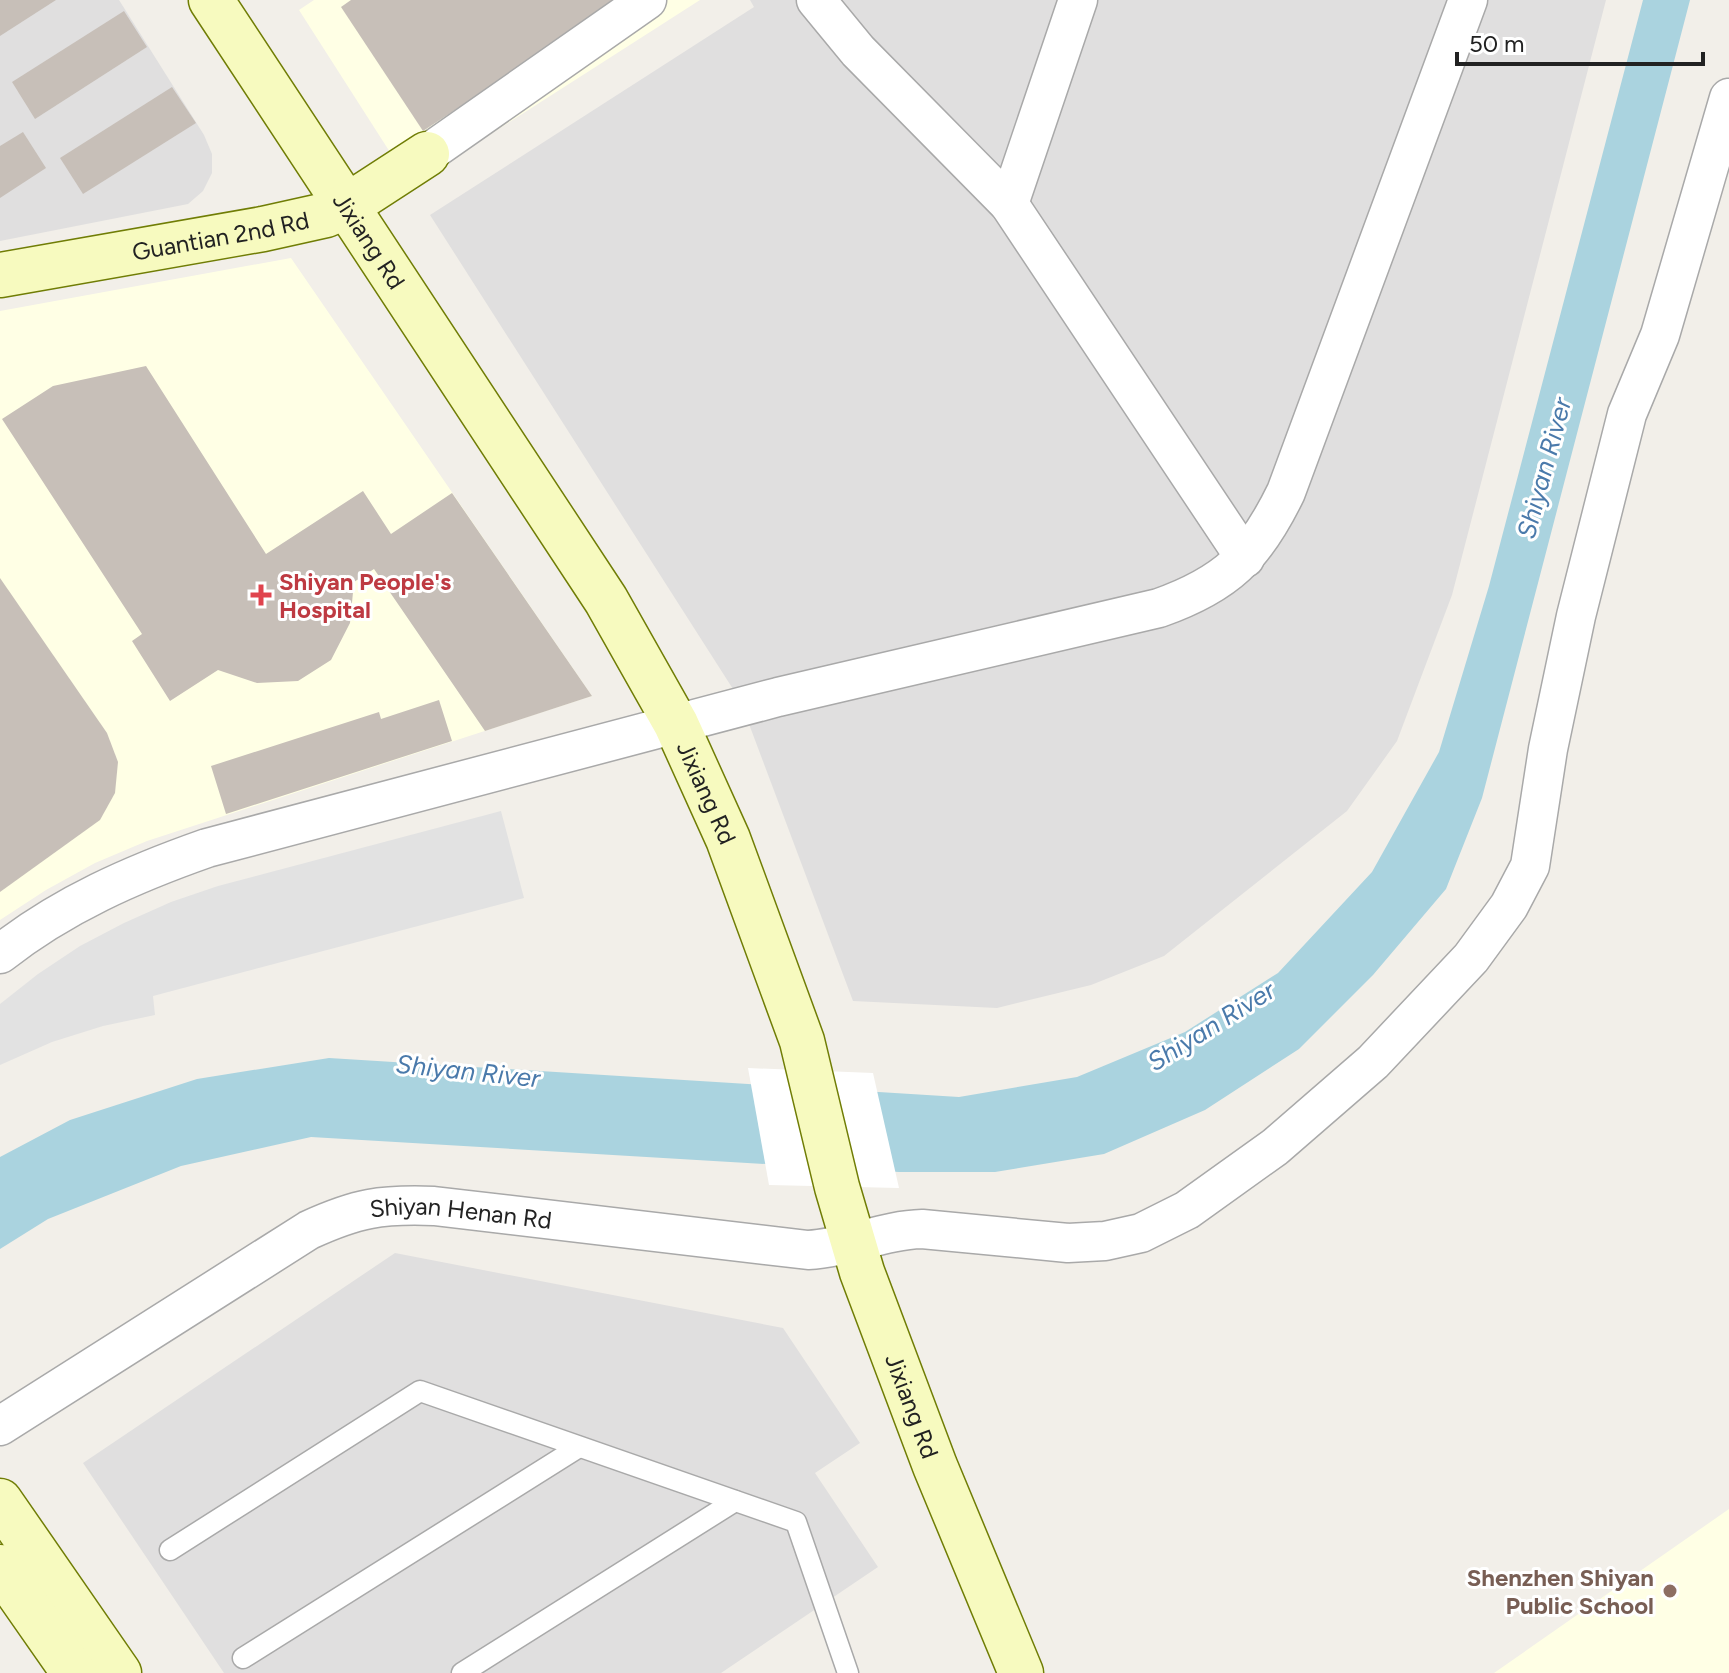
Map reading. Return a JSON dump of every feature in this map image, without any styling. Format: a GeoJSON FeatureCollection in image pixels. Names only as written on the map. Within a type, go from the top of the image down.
{"type":"FeatureCollection","features":[{"type":"Feature","properties":{"kind":"street","name":"Jixiang Rd"},"geometry":{"type":"LineString","coordinates":[[211,0],[606,600],[676,724],[728,839],[811,1070],[853,1244],[930,1452],[1021,1673]]}},
{"type":"Feature","properties":{"kind":"street"},"geometry":{"type":"LineString","coordinates":[[427,154],[647,0]]}},
{"type":"Feature","properties":{"kind":"street"},"geometry":{"type":"LineString","coordinates":[[816,0],[858,51],[1009,204],[1245,558]]}},
{"type":"Feature","properties":{"kind":"street"},"geometry":{"type":"LineString","coordinates":[[1009,204],[1078,0]]}},
{"type":"Feature","properties":{"kind":"street"},"geometry":{"type":"LineString","coordinates":[[0,954],[60,913],[107,887],[194,852],[778,697],[1159,608],[1191,597],[1220,580],[1245,558],[1269,527],[1286,492],[1468,0]]}},
{"type":"Feature","properties":{"kind":"street","name":"Shiyan Henan Rd"},"geometry":{"type":"LineString","coordinates":[[0,1426],[309,1230],[364,1208],[396,1204],[434,1206],[774,1247],[819,1249],[853,1244],[905,1229],[1068,1243],[1105,1241],[1141,1233],[1187,1210],[1275,1147],[1373,1062],[1471,958],[1509,906],[1530,866],[1551,734],[1576,616],[1627,414],[1660,335],[1729,98]]}},
{"type":"Feature","properties":{"kind":"street","name":"Guantian 2nd Rd"},"geometry":{"type":"LineString","coordinates":[[0,275],[326,215],[347,206],[427,154]]}},
{"type":"Feature","properties":{"kind":"street"},"geometry":{"type":"LineString","coordinates":[[0,1501],[119,1673]]}},
{"type":"Feature","properties":{"kind":"street"},"geometry":{"type":"LineString","coordinates":[[0,1567],[74,1673]]}},
{"type":"Feature","properties":{"kind":"lane"},"geometry":{"type":"LineString","coordinates":[[170,1550],[420,1391],[796,1522],[848,1673]]}},
{"type":"Feature","properties":{"kind":"lane"},"geometry":{"type":"LineString","coordinates":[[243,1658],[579,1447]]}},
{"type":"Feature","properties":{"kind":"lane"},"geometry":{"type":"LineString","coordinates":[[462,1673],[735,1501]]}},
{"type":"Feature","properties":{"kind":"shaded area"},"geometry":{"type":"Polygon","coordinates":[[[0,0],[119,0],[204,135],[212,154],[212,173],[203,191],[188,204],[0,241],[0,0]]]}},
{"type":"Feature","properties":{"kind":"shaded area"},"geometry":{"type":"Polygon","coordinates":[[[314,0],[700,0],[411,185],[299,10],[314,0]]]}},
{"type":"Feature","properties":{"kind":"shaded area"},"geometry":{"type":"Polygon","coordinates":[[[750,0],[1606,0],[1452,595],[1397,741],[1347,811],[1164,956],[1091,985],[997,1008],[853,1001],[740,700],[430,215],[754,7],[750,0]]]}},
{"type":"Feature","properties":{"kind":"shaded area","name":"Shiyan People's Hospital"},"geometry":{"type":"Polygon","coordinates":[[[291,258],[592,696],[147,841],[95,863],[0,920],[0,311],[291,258]]]}},
{"type":"Feature","properties":{"kind":"shaded area"},"geometry":{"type":"Polygon","coordinates":[[[501,811],[524,898],[153,996],[155,1015],[103,1026],[52,1042],[0,1065],[0,1004],[80,946],[124,923],[218,886],[501,811]]]}},
{"type":"Feature","properties":{"kind":"shaded area"},"geometry":{"type":"Polygon","coordinates":[[[395,1253],[783,1328],[860,1443],[815,1473],[878,1567],[721,1673],[224,1673],[83,1463],[395,1253]]]}},
{"type":"Feature","properties":{"kind":"shaded area","name":"Shenzhen Shiyan Public School"},"geometry":{"type":"Polygon","coordinates":[[[1729,1509],[1729,1673],[1494,1673],[1729,1509]]]}},
{"type":"Feature","properties":{"kind":"water","name":"Shiyan River"},"geometry":{"type":"Polygon","coordinates":[[[1643,0],[1690,0],[1482,798],[1446,889],[1373,975],[1299,1049],[1205,1110],[1104,1154],[995,1172],[899,1172],[311,1137],[181,1166],[48,1219],[0,1249],[0,1157],[70,1120],[197,1079],[329,1058],[959,1097],[1077,1077],[1185,1032],[1278,973],[1372,872],[1439,752],[1489,586],[1643,0]]]}},
{"type":"Feature","properties":{"kind":"pier"},"geometry":{"type":"Polygon","coordinates":[[[748,1068],[873,1073],[899,1188],[769,1185],[748,1068]]]}},
{"type":"Feature","properties":{"kind":"building"},"geometry":{"type":"Polygon","coordinates":[[[0,0],[56,0],[0,36],[0,0]]]}},
{"type":"Feature","properties":{"kind":"building"},"geometry":{"type":"Polygon","coordinates":[[[351,0],[622,0],[423,131],[341,7],[351,0]]]}},
{"type":"Feature","properties":{"kind":"building"},"geometry":{"type":"Polygon","coordinates":[[[124,11],[147,47],[35,119],[12,82],[124,11]]]}},
{"type":"Feature","properties":{"kind":"building"},"geometry":{"type":"Polygon","coordinates":[[[172,87],[196,123],[83,194],[60,158],[172,87]]]}},
{"type":"Feature","properties":{"kind":"building"},"geometry":{"type":"Polygon","coordinates":[[[23,132],[46,168],[0,198],[0,146],[23,132]]]}},
{"type":"Feature","properties":{"kind":"building"},"geometry":{"type":"Polygon","coordinates":[[[146,366],[266,554],[363,491],[391,534],[452,493],[592,696],[485,731],[374,569],[354,582],[350,623],[331,660],[298,681],[257,683],[218,670],[170,701],[132,641],[142,634],[2,419],[53,386],[146,366]]]}},
{"type":"Feature","properties":{"kind":"building"},"geometry":{"type":"Polygon","coordinates":[[[0,578],[107,733],[118,762],[115,793],[100,820],[0,892],[0,578]]]}},
{"type":"Feature","properties":{"kind":"building"},"geometry":{"type":"Polygon","coordinates":[[[439,700],[452,741],[226,814],[211,766],[379,712],[381,719],[439,700]]]}},
{"type":"Feature","properties":{"kind":"place","name":"Shiyan People's Hospital"},"geometry":{"type":"Point","coordinates":[261,595]}},
{"type":"Feature","properties":{"kind":"place","name":"Shenzhen Shiyan Public School"},"geometry":{"type":"Point","coordinates":[1670,1591]}}]}
